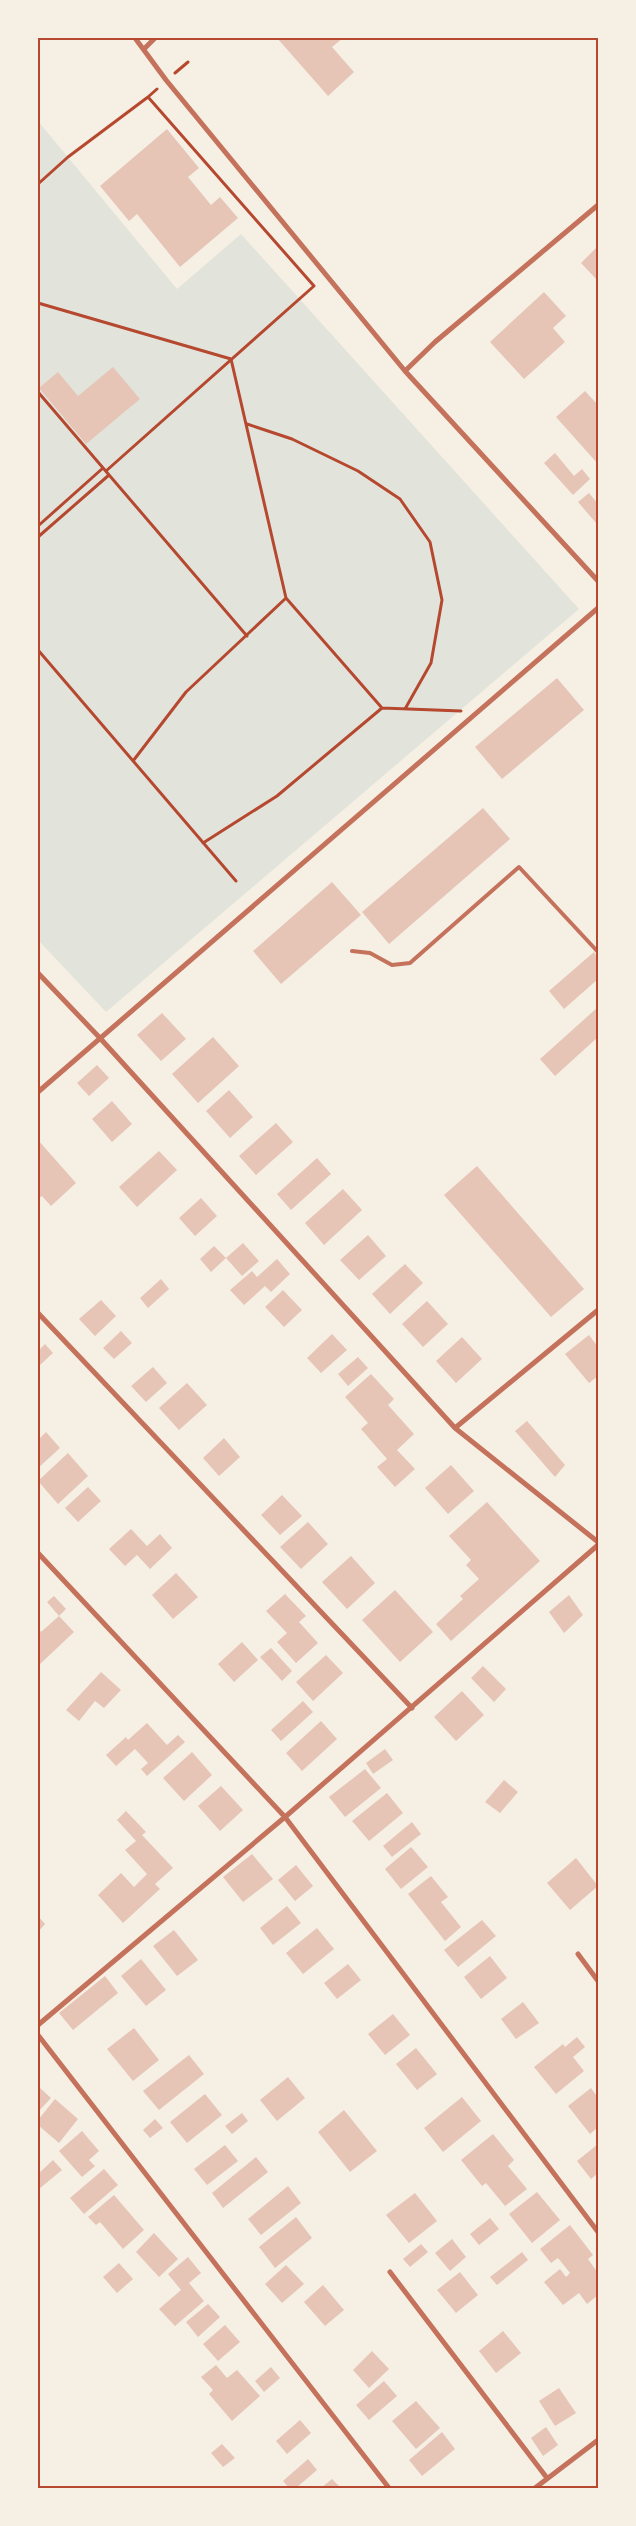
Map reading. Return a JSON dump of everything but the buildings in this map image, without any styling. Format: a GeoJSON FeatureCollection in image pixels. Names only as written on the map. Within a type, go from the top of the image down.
{"type":"FeatureCollection","features":[{"type":"Feature","properties":{"kind":"street"},"geometry":{"type":"LineString","coordinates":[[135,38],[166,80],[404,371],[598,581]]}},
{"type":"Feature","properties":{"kind":"street"},"geometry":{"type":"LineString","coordinates":[[144,49],[155,38]]}},
{"type":"Feature","properties":{"kind":"street"},"geometry":{"type":"LineString","coordinates":[[404,371],[435,342],[598,205]]}},
{"type":"Feature","properties":{"kind":"street"},"geometry":{"type":"LineString","coordinates":[[38,1092],[598,608]]}},
{"type":"Feature","properties":{"kind":"street"},"geometry":{"type":"LineString","coordinates":[[38,973],[100,1038],[455,1428],[598,1543],[412,1708],[38,2025]]}},
{"type":"Feature","properties":{"kind":"street"},"geometry":{"type":"LineString","coordinates":[[455,1428],[598,1310]]}},
{"type":"Feature","properties":{"kind":"street"},"geometry":{"type":"LineString","coordinates":[[38,1313],[412,1708]]}},
{"type":"Feature","properties":{"kind":"street"},"geometry":{"type":"LineString","coordinates":[[38,1553],[285,1817],[598,2232]]}},
{"type":"Feature","properties":{"kind":"street"},"geometry":{"type":"LineString","coordinates":[[578,1954],[598,1981]]}},
{"type":"Feature","properties":{"kind":"street"},"geometry":{"type":"LineString","coordinates":[[38,2035],[389,2488]]}},
{"type":"Feature","properties":{"kind":"street"},"geometry":{"type":"LineString","coordinates":[[390,2272],[547,2478]]}},
{"type":"Feature","properties":{"kind":"street"},"geometry":{"type":"LineString","coordinates":[[535,2488],[598,2440]]}},
{"type":"Feature","properties":{"kind":"lane"},"geometry":{"type":"LineString","coordinates":[[352,951],[370,954],[392,965],[410,963],[519,867],[598,952]]}},
{"type":"Feature","properties":{"kind":"path"},"geometry":{"type":"LineString","coordinates":[[38,184],[68,157],[148,97],[188,62]]}},
{"type":"Feature","properties":{"kind":"path"},"geometry":{"type":"LineString","coordinates":[[38,537],[106,471],[314,286],[148,97]]}},
{"type":"Feature","properties":{"kind":"path"},"geometry":{"type":"LineString","coordinates":[[38,303],[232,359]]}},
{"type":"Feature","properties":{"kind":"path"},"geometry":{"type":"LineString","coordinates":[[232,359],[286,598],[382,708]]}},
{"type":"Feature","properties":{"kind":"path"},"geometry":{"type":"LineString","coordinates":[[38,392],[247,636]]}},
{"type":"Feature","properties":{"kind":"path"},"geometry":{"type":"LineString","coordinates":[[247,424],[292,439],[358,471],[400,499],[430,542],[442,600],[431,663],[405,709]]}},
{"type":"Feature","properties":{"kind":"path"},"geometry":{"type":"LineString","coordinates":[[38,526],[106,471]]}},
{"type":"Feature","properties":{"kind":"path"},"geometry":{"type":"LineString","coordinates":[[133,761],[186,692],[286,598]]}},
{"type":"Feature","properties":{"kind":"path"},"geometry":{"type":"LineString","coordinates":[[38,650],[236,882]]}},
{"type":"Feature","properties":{"kind":"path"},"geometry":{"type":"LineString","coordinates":[[203,843],[277,796],[382,708],[478,711]]}},
{"type":"Feature","properties":{"kind":"shaded area"},"geometry":{"type":"Polygon","coordinates":[[[38,121],[177,289],[241,234],[579,609],[106,1012],[38,940],[38,121]]]}}]}
